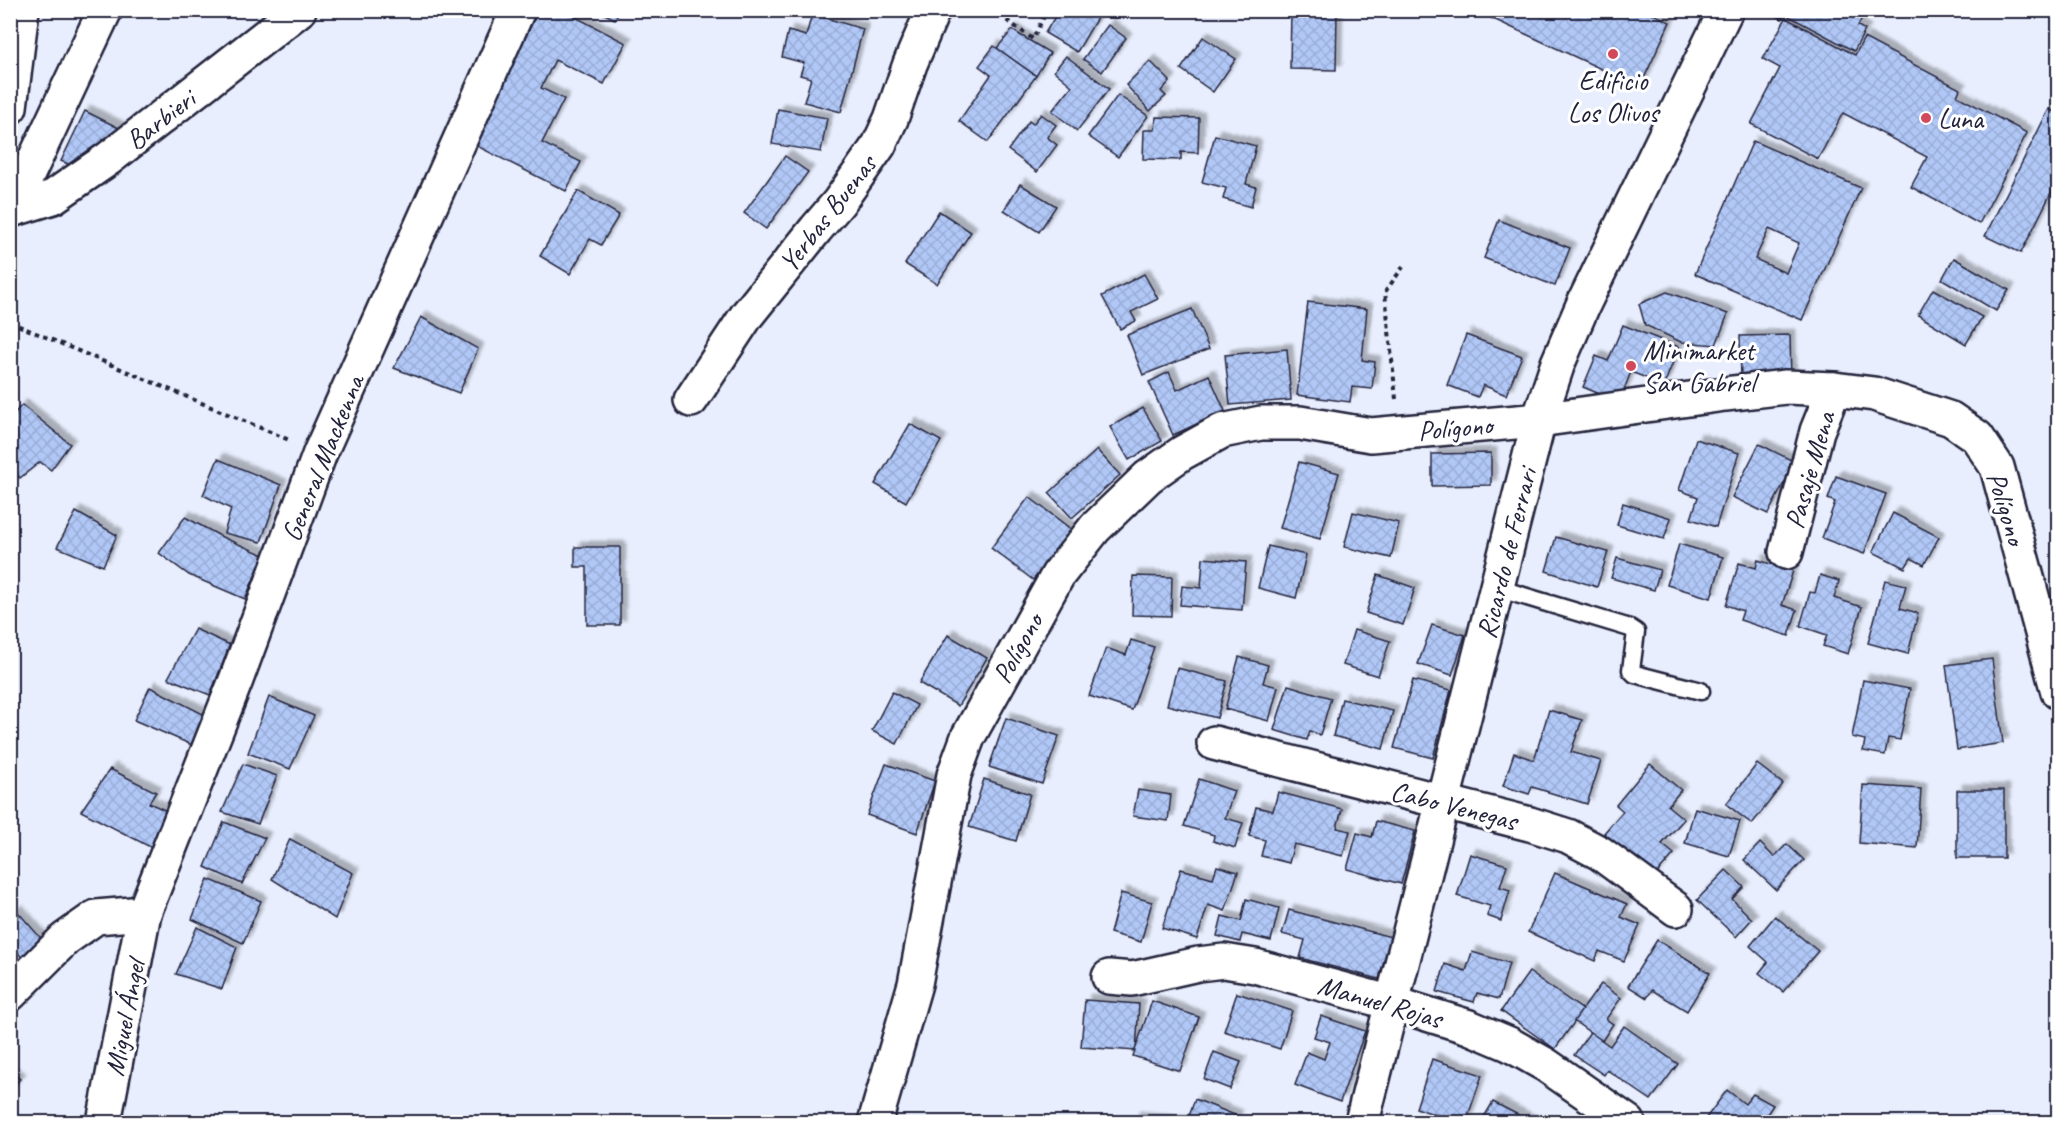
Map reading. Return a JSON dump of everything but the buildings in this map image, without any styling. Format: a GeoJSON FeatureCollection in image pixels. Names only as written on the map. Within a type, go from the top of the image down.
{"type":"FeatureCollection","features":[{"type":"Feature","properties":{"kind":"street"},"geometry":{"type":"LineString","coordinates":[[10,107],[22,10]]}},
{"type":"Feature","properties":{"kind":"street"},"geometry":{"type":"LineString","coordinates":[[11,211],[105,10]]}},
{"type":"Feature","properties":{"kind":"street","name":"Barbieri"},"geometry":{"type":"LineString","coordinates":[[11,211],[53,197],[108,159],[299,10]]}},
{"type":"Feature","properties":{"kind":"street","name":"General Mackenna"},"geometry":{"type":"LineString","coordinates":[[144,912],[236,680],[320,453],[518,10]]}},
{"type":"Feature","properties":{"kind":"street","name":"Yerbas Buenas"},"geometry":{"type":"LineString","coordinates":[[691,400],[747,315],[839,202],[879,145],[933,10]]}},
{"type":"Feature","properties":{"kind":"street","name":"Ricardo de Ferrari"},"geometry":{"type":"LineString","coordinates":[[1362,1122],[1539,420],[1558,363],[1582,306],[1726,10]]}},
{"type":"Feature","properties":{"kind":"street"},"geometry":{"type":"LineString","coordinates":[[10,179],[11,211]]}},
{"type":"Feature","properties":{"kind":"street","name":"Polígono"},"geometry":{"type":"LineString","coordinates":[[875,1122],[915,984],[954,775],[968,737],[1058,575],[1095,528],[1148,477],[1182,453],[1222,431],[1261,423],[1300,423],[1371,435],[1539,420],[1786,387],[1834,388],[1874,394],[1919,407],[1951,418],[1977,437],[1997,467],[2058,692]]}},
{"type":"Feature","properties":{"kind":"street","name":"Pasaje Mena"},"geometry":{"type":"LineString","coordinates":[[1786,552],[1817,431],[1834,388]]}},
{"type":"Feature","properties":{"kind":"street","name":"Cabo Venegas"},"geometry":{"type":"LineString","coordinates":[[1214,743],[1530,824],[1568,836],[1600,853],[1676,909]]}},
{"type":"Feature","properties":{"kind":"street"},"geometry":{"type":"LineString","coordinates":[[10,994],[65,939],[96,917],[144,912]]}},
{"type":"Feature","properties":{"kind":"street","name":"Miguel Ángel"},"geometry":{"type":"LineString","coordinates":[[105,1122],[144,912]]}},
{"type":"Feature","properties":{"kind":"street","name":"Manuel Rojas"},"geometry":{"type":"LineString","coordinates":[[1109,977],[1132,979],[1198,964],[1224,961],[1255,966],[1392,1003],[1469,1027],[1509,1044],[1546,1065],[1628,1122]]}},
{"type":"Feature","properties":{"kind":"lane"},"geometry":{"type":"LineString","coordinates":[[1497,588],[1630,628],[1636,632],[1631,670],[1635,674],[1701,691]]}},
{"type":"Feature","properties":{"kind":"path"},"geometry":{"type":"LineString","coordinates":[[992,10],[1033,39],[1047,10]]}},
{"type":"Feature","properties":{"kind":"path"},"geometry":{"type":"LineString","coordinates":[[1399,432],[1385,292],[1403,267]]}},
{"type":"Feature","properties":{"kind":"path"},"geometry":{"type":"LineString","coordinates":[[10,322],[320,453]]}},
{"type":"Feature","properties":{"kind":"place","name":"Edificio Los Olivos"},"geometry":{"type":"Point","coordinates":[1613,54]}},
{"type":"Feature","properties":{"kind":"place","name":"Luna"},"geometry":{"type":"Point","coordinates":[1926,118]}},
{"type":"Feature","properties":{"kind":"place","name":"Minimarket San Gabriel"},"geometry":{"type":"Point","coordinates":[1631,366]}}]}
